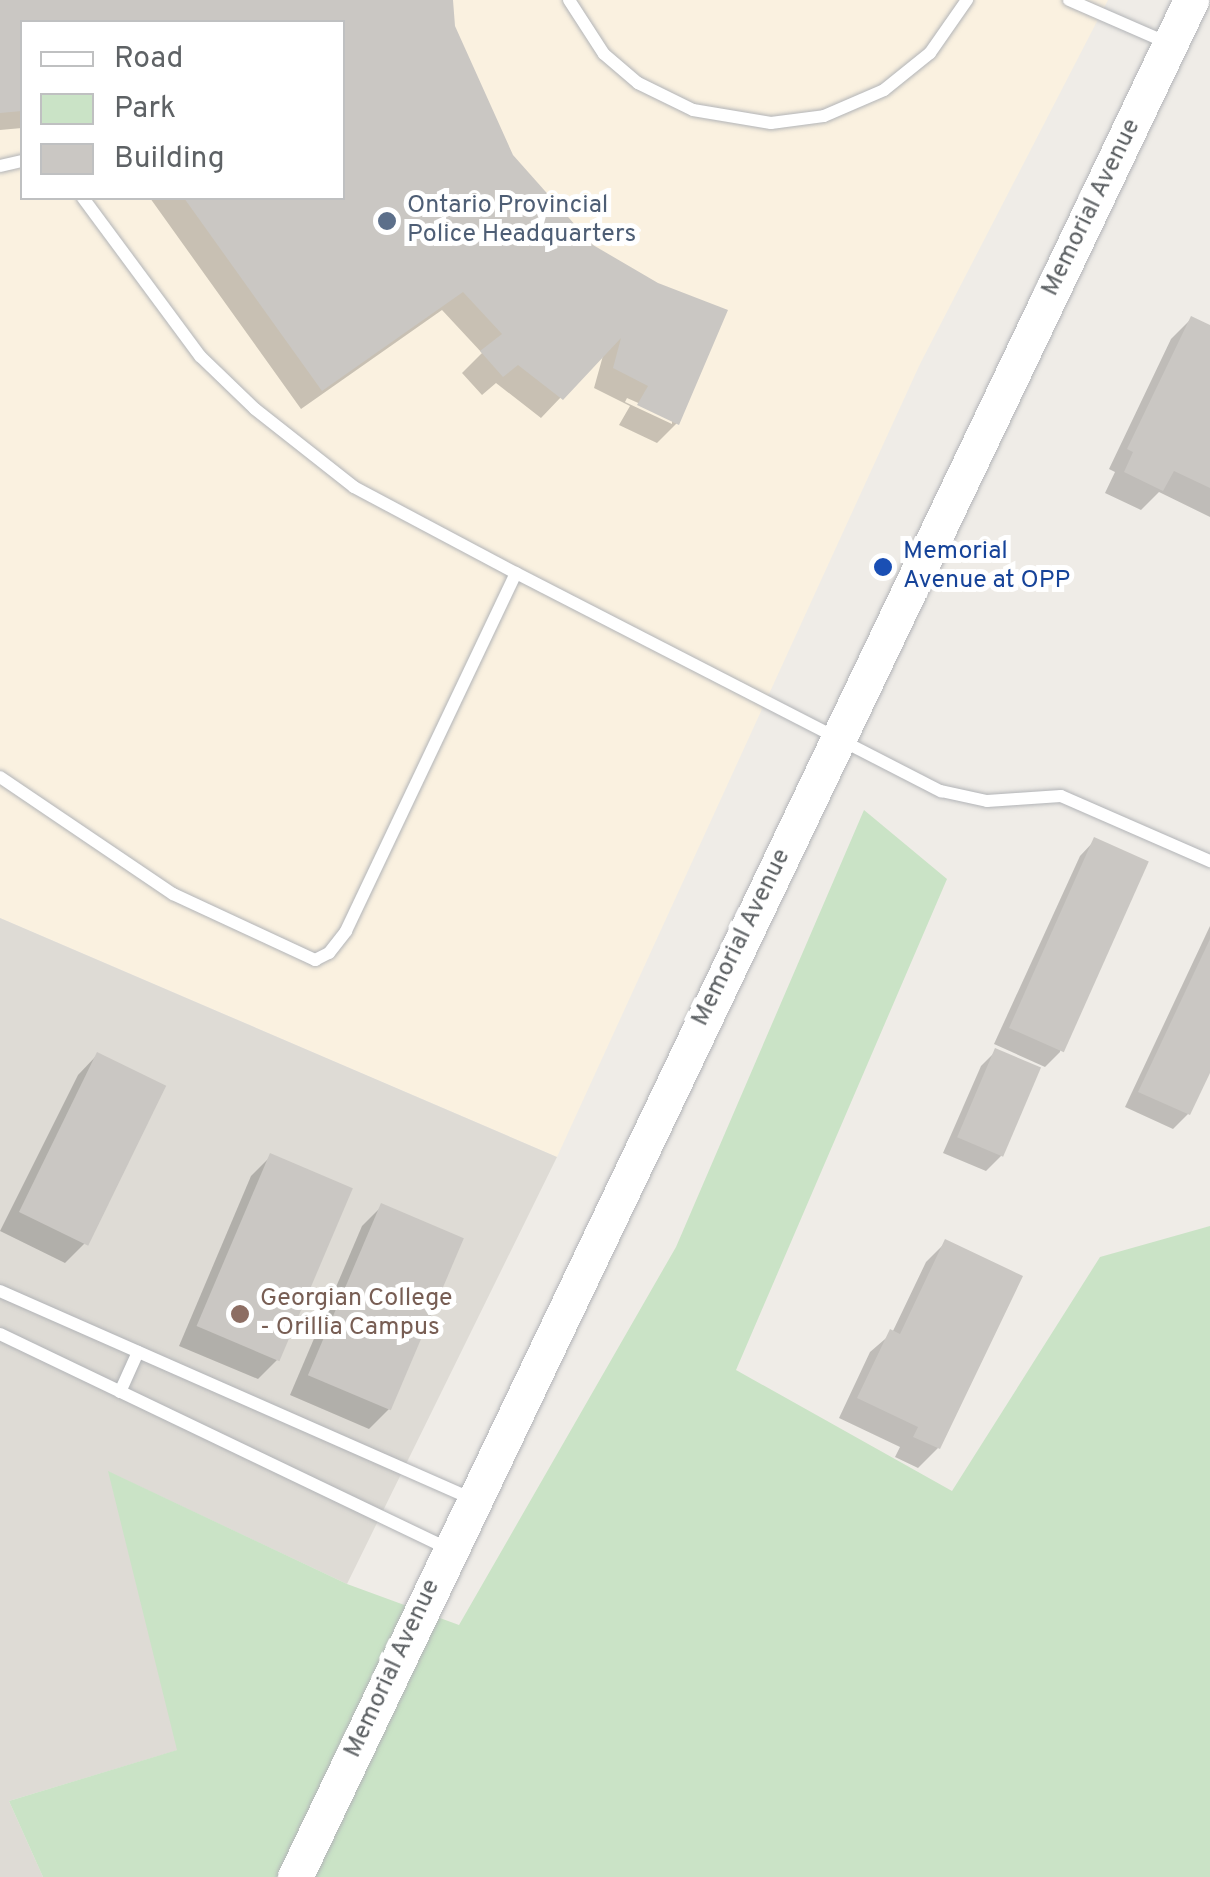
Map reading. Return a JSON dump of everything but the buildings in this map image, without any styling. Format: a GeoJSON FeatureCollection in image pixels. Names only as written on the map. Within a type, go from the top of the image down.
{"type":"FeatureCollection","features":[{"type":"Feature","properties":{"kind":"main road","name":"Memorial Avenue"},"geometry":{"type":"LineString","coordinates":[[295,1877],[472,1498],[838,742],[1190,0]]}},
{"type":"Feature","properties":{"kind":"lane"},"geometry":{"type":"LineString","coordinates":[[568,0],[604,54],[638,83],[693,110],[771,123],[824,116],[884,90],[930,53],[967,0]]}},
{"type":"Feature","properties":{"kind":"lane"},"geometry":{"type":"LineString","coordinates":[[1069,0],[1171,44]]}},
{"type":"Feature","properties":{"kind":"lane"},"geometry":{"type":"LineString","coordinates":[[84,200],[176,326],[255,410],[354,487],[838,742],[941,791],[987,801],[1061,796],[1210,860]]}},
{"type":"Feature","properties":{"kind":"lane"},"geometry":{"type":"LineString","coordinates":[[0,777],[173,894],[314,960],[346,930],[516,574]]}},
{"type":"Feature","properties":{"kind":"lane"},"geometry":{"type":"LineString","coordinates":[[0,1291],[472,1498]]}},
{"type":"Feature","properties":{"kind":"lane"},"geometry":{"type":"LineString","coordinates":[[0,1334],[448,1550]]}},
{"type":"Feature","properties":{"kind":"lane"},"geometry":{"type":"LineString","coordinates":[[120,1392],[138,1352]]}},
{"type":"Feature","properties":{"kind":"shaded area"},"geometry":{"type":"Polygon","coordinates":[[[0,0],[1108,0],[920,364],[557,1157],[0,918],[0,0]]]}},
{"type":"Feature","properties":{"kind":"shaded area","name":"Georgian College - Orillia Campus"},"geometry":{"type":"Polygon","coordinates":[[[0,918],[557,1157],[347,1584],[109,1472],[178,1750],[9,1801],[43,1877],[0,1877],[0,918]]]}},
{"type":"Feature","properties":{"kind":"green space"},"geometry":{"type":"Polygon","coordinates":[[[864,810],[947,879],[736,1370],[952,1491],[1100,1257],[1210,1226],[1210,1877],[43,1877],[9,1801],[177,1750],[108,1471],[347,1584],[459,1625],[676,1247],[864,810]]]}},
{"type":"Feature","properties":{"kind":"place","name":"Ontario Provincial Police Headquarters"},"geometry":{"type":"Point","coordinates":[387,221]}},
{"type":"Feature","properties":{"kind":"place","name":"Memorial Avenue at OPP"},"geometry":{"type":"Point","coordinates":[883,567]}},
{"type":"Feature","properties":{"kind":"place","name":"Georgian College - Orillia Campus"},"geometry":{"type":"Point","coordinates":[240,1314]}}]}
